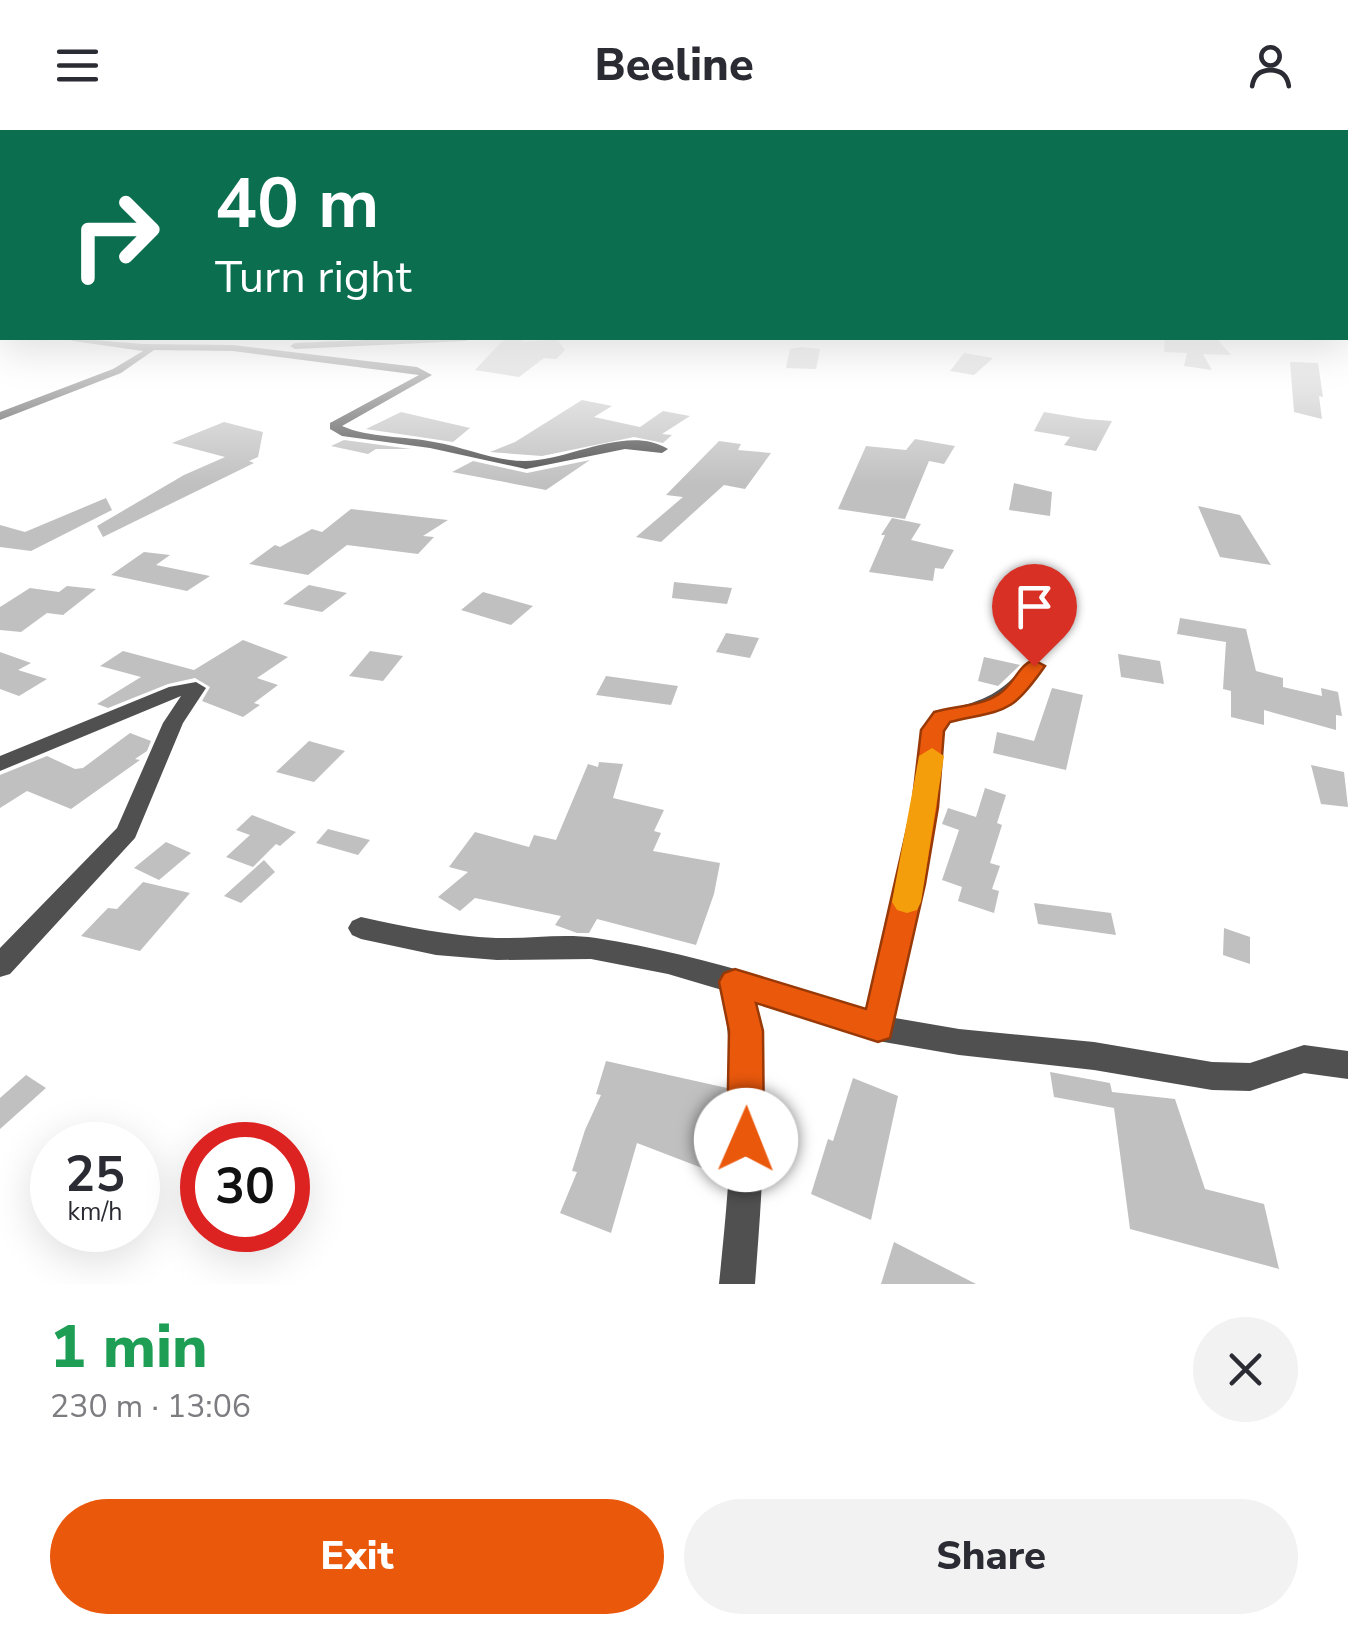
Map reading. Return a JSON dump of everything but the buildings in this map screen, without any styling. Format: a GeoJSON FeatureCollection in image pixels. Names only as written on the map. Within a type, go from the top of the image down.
{"type":"FeatureCollection","features":[{"type":"Feature","properties":{"kind":"street"},"geometry":{"type":"LineString","coordinates":[[0,416],[99,378]]}},
{"type":"Feature","properties":{"kind":"street"},"geometry":{"type":"LineString","coordinates":[[421,378],[336,423],[334,428],[523,465],[558,461],[626,444],[662,449]]}},
{"type":"Feature","properties":{"kind":"street"},"geometry":{"type":"LineString","coordinates":[[878,1028],[922,826],[933,730],[942,717],[998,704],[1012,696],[1034,666]]}},
{"type":"Feature","properties":{"kind":"street"},"geometry":{"type":"LineString","coordinates":[[0,764],[176,691],[196,688],[173,723],[127,832],[0,966]]}},
{"type":"Feature","properties":{"kind":"street"},"geometry":{"type":"LineString","coordinates":[[361,928],[436,944],[497,949],[591,948],[668,963],[878,1028],[1212,1076],[1250,1078],[1304,1058],[1348,1065]]}},
{"type":"Feature","properties":{"kind":"street"},"geometry":{"type":"LineString","coordinates":[[735,982],[746,1031],[747,1105],[738,1284]]}},
{"type":"Feature","properties":{"kind":"slow traffic"},"geometry":{"type":"LineString","coordinates":[[907,902],[932,756]]}},
{"type":"Feature","properties":{"kind":"route"},"geometry":{"type":"LineString","coordinates":[[746,1140],[746,1031],[735,982],[798,999],[878,1028],[911,884],[933,730],[942,717],[998,704],[1012,696],[1034,666]]}}]}
